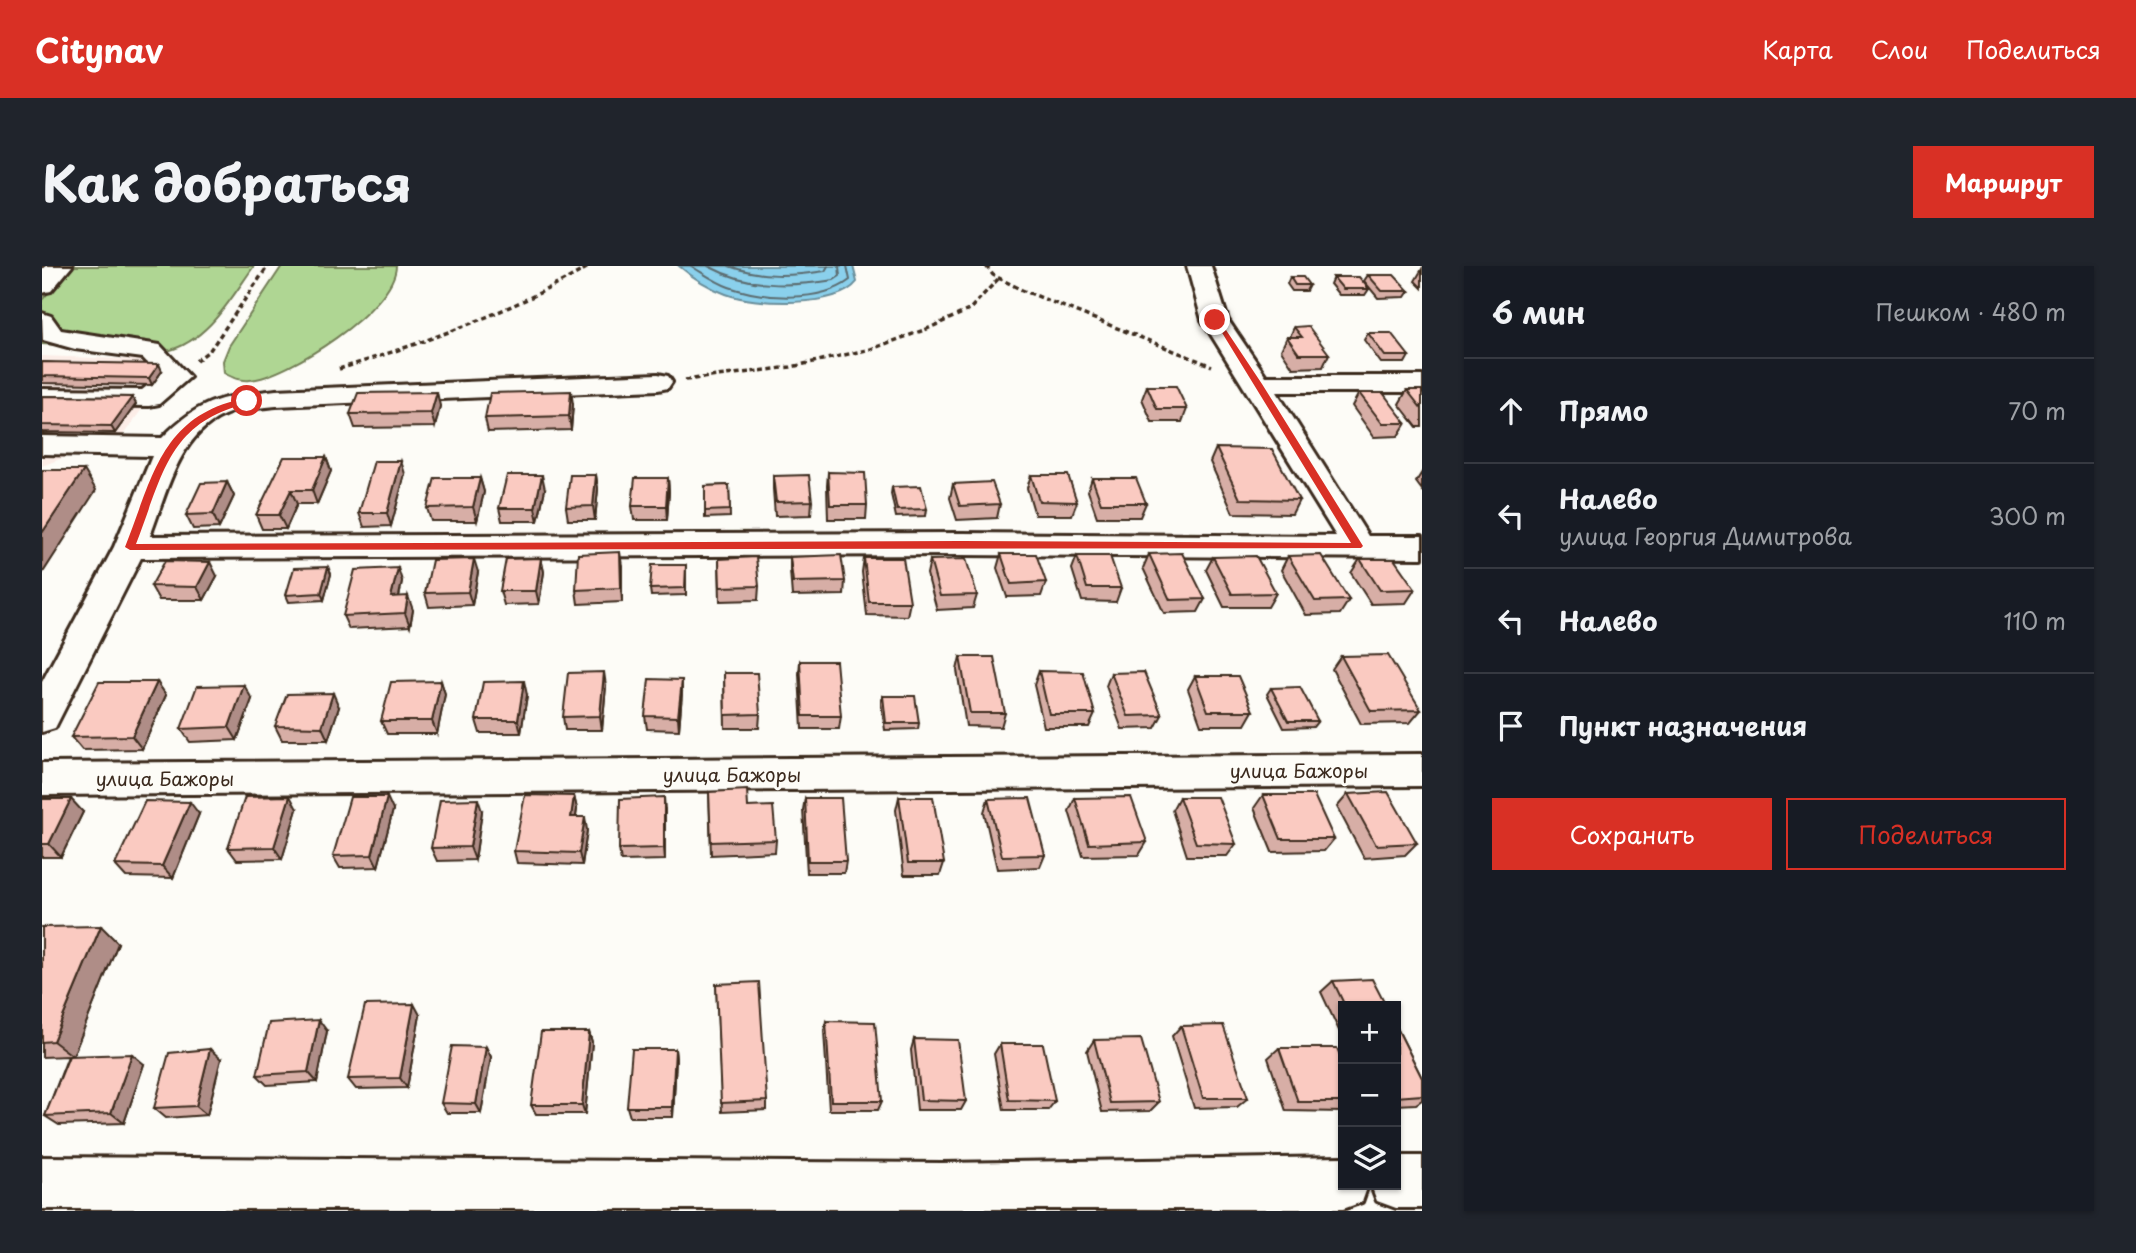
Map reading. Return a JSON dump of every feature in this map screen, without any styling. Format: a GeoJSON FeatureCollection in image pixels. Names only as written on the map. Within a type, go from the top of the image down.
{"type":"FeatureCollection","features":[{"type":"Feature","properties":{"kind":"street"},"geometry":{"type":"LineString","coordinates":[[42,286],[45,279],[60,266]]}},
{"type":"Feature","properties":{"kind":"street"},"geometry":{"type":"LineString","coordinates":[[1199,266],[1215,320],[1258,384],[1358,546]]}},
{"type":"Feature","properties":{"kind":"street"},"geometry":{"type":"LineString","coordinates":[[42,321],[52,335],[75,341],[151,351],[176,377],[149,398],[42,397]]}},
{"type":"Feature","properties":{"kind":"street"},"geometry":{"type":"LineString","coordinates":[[42,719],[52,677],[130,547],[170,447],[194,422],[225,405],[247,401],[658,382]]}},
{"type":"Feature","properties":{"kind":"street"},"geometry":{"type":"LineString","coordinates":[[1258,384],[1422,384]]}},
{"type":"Feature","properties":{"kind":"street"},"geometry":{"type":"LineString","coordinates":[[149,398],[145,430],[170,447]]}},
{"type":"Feature","properties":{"kind":"street"},"geometry":{"type":"LineString","coordinates":[[42,445],[170,447]]}},
{"type":"Feature","properties":{"kind":"street"},"geometry":{"type":"LineString","coordinates":[[130,547],[934,544],[1422,547]]}},
{"type":"Feature","properties":{"kind":"street","name":"улица Бажоры"},"geometry":{"type":"LineString","coordinates":[[42,779],[1422,770]]}},
{"type":"Feature","properties":{"kind":"street"},"geometry":{"type":"LineString","coordinates":[[1401,1182],[1422,1182]]}},
{"type":"Feature","properties":{"kind":"street"},"geometry":{"type":"LineString","coordinates":[[42,1183],[944,1200],[1338,1183]]}},
{"type":"Feature","properties":{"kind":"path"},"geometry":{"type":"LineString","coordinates":[[176,377],[210,350],[268,266]]}},
{"type":"Feature","properties":{"kind":"path"},"geometry":{"type":"LineString","coordinates":[[330,372],[399,351],[548,291],[590,266]]}},
{"type":"Feature","properties":{"kind":"path"},"geometry":{"type":"LineString","coordinates":[[986,266],[999,278],[1022,290],[1258,384]]}},
{"type":"Feature","properties":{"kind":"path"},"geometry":{"type":"LineString","coordinates":[[658,382],[791,368],[871,349],[928,329],[969,310],[999,278]]}},
{"type":"Feature","properties":{"kind":"shaded area"},"geometry":{"type":"Polygon","coordinates":[[[42,356],[147,360],[167,375],[123,435],[42,466],[42,356]]]}},
{"type":"Feature","properties":{"kind":"green space"},"geometry":{"type":"Polygon","coordinates":[[[71,266],[254,266],[206,328],[182,346],[167,351],[42,344],[42,300],[71,266]]]}},
{"type":"Feature","properties":{"kind":"green space"},"geometry":{"type":"Polygon","coordinates":[[[282,266],[396,266],[391,283],[378,301],[359,320],[312,354],[267,376],[250,380],[240,380],[224,373],[223,361],[229,346],[282,266]]]}},
{"type":"Feature","properties":{"kind":"water"},"geometry":{"type":"Polygon","coordinates":[[[679,266],[853,266],[857,282],[832,296],[775,302],[739,298],[720,292],[679,266]]]}},
{"type":"Feature","properties":{"kind":"building"},"geometry":{"type":"Polygon","coordinates":[[[1368,275],[1394,275],[1409,291],[1382,291],[1368,275]]]}},
{"type":"Feature","properties":{"kind":"building"},"geometry":{"type":"Polygon","coordinates":[[[1290,277],[1303,277],[1309,285],[1295,285],[1290,277]]]}},
{"type":"Feature","properties":{"kind":"building"},"geometry":{"type":"Polygon","coordinates":[[[1333,277],[1359,277],[1369,289],[1343,289],[1333,277]]]}},
{"type":"Feature","properties":{"kind":"building"},"geometry":{"type":"Polygon","coordinates":[[[1308,326],[1329,354],[1299,354],[1287,337],[1302,337],[1294,327],[1308,326]]]}},
{"type":"Feature","properties":{"kind":"building"},"geometry":{"type":"Polygon","coordinates":[[[1368,333],[1391,333],[1409,356],[1385,356],[1368,333]]]}},
{"type":"Feature","properties":{"kind":"building"},"geometry":{"type":"Polygon","coordinates":[[[42,362],[159,364],[149,378],[42,376],[42,362]]]}},
{"type":"Feature","properties":{"kind":"building"},"geometry":{"type":"Polygon","coordinates":[[[1147,386],[1176,386],[1187,409],[1157,409],[1147,386]]]}},
{"type":"Feature","properties":{"kind":"building"},"geometry":{"type":"Polygon","coordinates":[[[1407,390],[1422,390],[1422,409],[1407,390]]]}},
{"type":"Feature","properties":{"kind":"building"},"geometry":{"type":"Polygon","coordinates":[[[571,391],[569,416],[485,418],[490,393],[571,391]]]}},
{"type":"Feature","properties":{"kind":"building"},"geometry":{"type":"Polygon","coordinates":[[[437,392],[431,413],[350,414],[358,393],[437,392]]]}},
{"type":"Feature","properties":{"kind":"building"},"geometry":{"type":"Polygon","coordinates":[[[1359,393],[1383,393],[1406,423],[1382,423],[1359,393]]]}},
{"type":"Feature","properties":{"kind":"building"},"geometry":{"type":"Polygon","coordinates":[[[42,396],[132,397],[111,426],[42,425],[42,396]]]}},
{"type":"Feature","properties":{"kind":"building"},"geometry":{"type":"Polygon","coordinates":[[[1216,448],[1272,449],[1299,500],[1240,499],[1216,448]]]}},
{"type":"Feature","properties":{"kind":"building"},"geometry":{"type":"Polygon","coordinates":[[[284,457],[326,457],[312,490],[291,490],[279,515],[256,515],[284,457]]]}},
{"type":"Feature","properties":{"kind":"building"},"geometry":{"type":"Polygon","coordinates":[[[374,461],[401,461],[387,513],[359,513],[374,461]]]}},
{"type":"Feature","properties":{"kind":"building"},"geometry":{"type":"Polygon","coordinates":[[[42,470],[84,470],[42,533],[42,470]]]}},
{"type":"Feature","properties":{"kind":"building"},"geometry":{"type":"Polygon","coordinates":[[[828,472],[865,473],[867,505],[830,505],[828,472]]]}},
{"type":"Feature","properties":{"kind":"building"},"geometry":{"type":"Polygon","coordinates":[[[507,475],[542,475],[535,508],[499,508],[507,475]]]}},
{"type":"Feature","properties":{"kind":"building"},"geometry":{"type":"Polygon","coordinates":[[[570,475],[596,475],[593,506],[566,507],[570,475]]]}},
{"type":"Feature","properties":{"kind":"building"},"geometry":{"type":"Polygon","coordinates":[[[809,475],[812,501],[776,502],[773,476],[809,475]]]}},
{"type":"Feature","properties":{"kind":"building"},"geometry":{"type":"Polygon","coordinates":[[[1031,475],[1068,475],[1077,502],[1039,501],[1031,475]]]}},
{"type":"Feature","properties":{"kind":"building"},"geometry":{"type":"Polygon","coordinates":[[[435,478],[480,478],[473,507],[427,508],[435,478]]]}},
{"type":"Feature","properties":{"kind":"building"},"geometry":{"type":"Polygon","coordinates":[[[635,478],[668,478],[666,506],[632,506],[635,478]]]}},
{"type":"Feature","properties":{"kind":"building"},"geometry":{"type":"Polygon","coordinates":[[[1092,478],[1136,478],[1146,503],[1101,503],[1092,478]]]}},
{"type":"Feature","properties":{"kind":"building"},"geometry":{"type":"Polygon","coordinates":[[[227,482],[213,514],[186,515],[201,483],[227,482]]]}},
{"type":"Feature","properties":{"kind":"building"},"geometry":{"type":"Polygon","coordinates":[[[992,482],[1000,504],[960,506],[953,484],[992,482]]]}},
{"type":"Feature","properties":{"kind":"building"},"geometry":{"type":"Polygon","coordinates":[[[729,485],[730,510],[705,511],[705,486],[729,485]]]}},
{"type":"Feature","properties":{"kind":"building"},"geometry":{"type":"Polygon","coordinates":[[[921,486],[927,509],[897,510],[892,487],[921,486]]]}},
{"type":"Feature","properties":{"kind":"building"},"geometry":{"type":"Polygon","coordinates":[[[620,552],[621,588],[576,590],[578,554],[620,552]]]}},
{"type":"Feature","properties":{"kind":"building"},"geometry":{"type":"Polygon","coordinates":[[[1182,553],[1205,599],[1170,600],[1149,554],[1182,553]]]}},
{"type":"Feature","properties":{"kind":"building"},"geometry":{"type":"Polygon","coordinates":[[[1001,554],[1036,554],[1046,582],[1011,584],[1001,554]]]}},
{"type":"Feature","properties":{"kind":"building"},"geometry":{"type":"Polygon","coordinates":[[[841,555],[845,581],[793,582],[790,557],[841,555]]]}},
{"type":"Feature","properties":{"kind":"building"},"geometry":{"type":"Polygon","coordinates":[[[1321,555],[1349,600],[1315,601],[1288,556],[1321,555]]]}},
{"type":"Feature","properties":{"kind":"building"},"geometry":{"type":"Polygon","coordinates":[[[1077,556],[1110,556],[1121,588],[1087,588],[1077,556]]]}},
{"type":"Feature","properties":{"kind":"building"},"geometry":{"type":"Polygon","coordinates":[[[1256,556],[1276,593],[1232,594],[1213,557],[1256,556]]]}},
{"type":"Feature","properties":{"kind":"building"},"geometry":{"type":"Polygon","coordinates":[[[756,557],[759,586],[720,587],[719,559],[756,557]]]}},
{"type":"Feature","properties":{"kind":"building"},"geometry":{"type":"Polygon","coordinates":[[[541,558],[536,591],[500,591],[506,559],[541,558]]]}},
{"type":"Feature","properties":{"kind":"building"},"geometry":{"type":"Polygon","coordinates":[[[864,558],[903,558],[910,602],[869,602],[864,558]]]}},
{"type":"Feature","properties":{"kind":"building"},"geometry":{"type":"Polygon","coordinates":[[[474,559],[468,592],[425,593],[432,560],[474,559]]]}},
{"type":"Feature","properties":{"kind":"building"},"geometry":{"type":"Polygon","coordinates":[[[966,559],[977,595],[940,596],[930,560],[966,559]]]}},
{"type":"Feature","properties":{"kind":"building"},"geometry":{"type":"Polygon","coordinates":[[[1360,559],[1394,559],[1415,589],[1380,590],[1360,559]]]}},
{"type":"Feature","properties":{"kind":"building"},"geometry":{"type":"Polygon","coordinates":[[[165,561],[210,562],[197,587],[151,586],[165,561]]]}},
{"type":"Feature","properties":{"kind":"building"},"geometry":{"type":"Polygon","coordinates":[[[652,565],[686,565],[685,588],[650,589],[652,565]]]}},
{"type":"Feature","properties":{"kind":"building"},"geometry":{"type":"Polygon","coordinates":[[[328,567],[321,593],[286,595],[294,568],[328,567]]]}},
{"type":"Feature","properties":{"kind":"building"},"geometry":{"type":"Polygon","coordinates":[[[398,568],[391,597],[408,596],[405,613],[343,616],[355,570],[398,568]]]}},
{"type":"Feature","properties":{"kind":"building"},"geometry":{"type":"Polygon","coordinates":[[[1388,655],[1421,710],[1371,711],[1341,656],[1388,655]]]}},
{"type":"Feature","properties":{"kind":"building"},"geometry":{"type":"Polygon","coordinates":[[[960,657],[994,657],[1005,713],[970,713],[960,657]]]}},
{"type":"Feature","properties":{"kind":"building"},"geometry":{"type":"Polygon","coordinates":[[[800,661],[836,661],[841,716],[803,716],[800,661]]]}},
{"type":"Feature","properties":{"kind":"building"},"geometry":{"type":"Polygon","coordinates":[[[1039,671],[1083,672],[1095,714],[1049,714],[1039,671]]]}},
{"type":"Feature","properties":{"kind":"building"},"geometry":{"type":"Polygon","coordinates":[[[604,672],[600,716],[563,717],[568,673],[604,672]]]}},
{"type":"Feature","properties":{"kind":"building"},"geometry":{"type":"Polygon","coordinates":[[[1144,672],[1162,715],[1128,716],[1111,673],[1144,672]]]}},
{"type":"Feature","properties":{"kind":"building"},"geometry":{"type":"Polygon","coordinates":[[[724,673],[757,673],[760,714],[725,715],[724,673]]]}},
{"type":"Feature","properties":{"kind":"building"},"geometry":{"type":"Polygon","coordinates":[[[1195,676],[1238,676],[1253,711],[1208,711],[1195,676]]]}},
{"type":"Feature","properties":{"kind":"building"},"geometry":{"type":"Polygon","coordinates":[[[649,679],[682,680],[678,717],[645,716],[649,679]]]}},
{"type":"Feature","properties":{"kind":"building"},"geometry":{"type":"Polygon","coordinates":[[[441,681],[432,721],[381,721],[391,682],[441,681]]]}},
{"type":"Feature","properties":{"kind":"building"},"geometry":{"type":"Polygon","coordinates":[[[524,681],[518,720],[476,720],[483,682],[524,681]]]}},
{"type":"Feature","properties":{"kind":"building"},"geometry":{"type":"Polygon","coordinates":[[[99,682],[157,682],[132,736],[71,737],[99,682]]]}},
{"type":"Feature","properties":{"kind":"building"},"geometry":{"type":"Polygon","coordinates":[[[244,685],[229,727],[181,729],[197,686],[244,685]]]}},
{"type":"Feature","properties":{"kind":"building"},"geometry":{"type":"Polygon","coordinates":[[[1300,687],[1318,721],[1288,721],[1271,688],[1300,687]]]}},
{"type":"Feature","properties":{"kind":"building"},"geometry":{"type":"Polygon","coordinates":[[[333,693],[322,727],[275,726],[287,694],[333,693]]]}},
{"type":"Feature","properties":{"kind":"building"},"geometry":{"type":"Polygon","coordinates":[[[883,696],[915,696],[919,723],[886,723],[883,696]]]}},
{"type":"Feature","properties":{"kind":"building"},"geometry":{"type":"Polygon","coordinates":[[[747,790],[748,807],[773,806],[776,840],[711,842],[709,792],[747,790]]]}},
{"type":"Feature","properties":{"kind":"building"},"geometry":{"type":"Polygon","coordinates":[[[1388,792],[1417,843],[1376,845],[1348,794],[1388,792]]]}},
{"type":"Feature","properties":{"kind":"building"},"geometry":{"type":"Polygon","coordinates":[[[525,795],[574,796],[571,817],[585,817],[579,853],[514,851],[525,795]]]}},
{"type":"Feature","properties":{"kind":"building"},"geometry":{"type":"Polygon","coordinates":[[[1263,795],[1314,795],[1334,839],[1281,839],[1263,795]]]}},
{"type":"Feature","properties":{"kind":"building"},"geometry":{"type":"Polygon","coordinates":[[[290,796],[274,847],[228,848],[245,797],[290,796]]]}},
{"type":"Feature","properties":{"kind":"building"},"geometry":{"type":"Polygon","coordinates":[[[350,797],[387,797],[372,855],[333,856],[350,797]]]}},
{"type":"Feature","properties":{"kind":"building"},"geometry":{"type":"Polygon","coordinates":[[[664,797],[664,848],[619,849],[620,799],[664,797]]]}},
{"type":"Feature","properties":{"kind":"building"},"geometry":{"type":"Polygon","coordinates":[[[899,797],[933,797],[944,863],[908,863],[899,797]]]}},
{"type":"Feature","properties":{"kind":"building"},"geometry":{"type":"Polygon","coordinates":[[[1131,797],[1147,842],[1089,844],[1075,798],[1131,797]]]}},
{"type":"Feature","properties":{"kind":"building"},"geometry":{"type":"Polygon","coordinates":[[[1179,797],[1218,797],[1236,844],[1196,843],[1179,797]]]}},
{"type":"Feature","properties":{"kind":"building"},"geometry":{"type":"Polygon","coordinates":[[[805,798],[841,798],[846,861],[808,861],[805,798]]]}},
{"type":"Feature","properties":{"kind":"building"},"geometry":{"type":"Polygon","coordinates":[[[1030,798],[1045,855],[1002,856],[988,799],[1030,798]]]}},
{"type":"Feature","properties":{"kind":"building"},"geometry":{"type":"Polygon","coordinates":[[[42,799],[71,799],[49,844],[42,844],[42,799]]]}},
{"type":"Feature","properties":{"kind":"building"},"geometry":{"type":"Polygon","coordinates":[[[478,799],[470,847],[431,848],[440,800],[478,799]]]}},
{"type":"Feature","properties":{"kind":"building"},"geometry":{"type":"Polygon","coordinates":[[[145,801],[190,802],[162,866],[115,865],[145,801]]]}},
{"type":"Feature","properties":{"kind":"building"},"geometry":{"type":"Polygon","coordinates":[[[101,926],[53,1041],[42,1042],[42,927],[101,926]]]}},
{"type":"Feature","properties":{"kind":"building"},"geometry":{"type":"Polygon","coordinates":[[[1372,979],[1383,1001],[1343,1001],[1333,981],[1372,979]]]}},
{"type":"Feature","properties":{"kind":"building"},"geometry":{"type":"Polygon","coordinates":[[[759,982],[767,1101],[721,1103],[716,984],[759,982]]]}},
{"type":"Feature","properties":{"kind":"building"},"geometry":{"type":"Polygon","coordinates":[[[414,1004],[400,1078],[348,1079],[365,1005],[414,1004]]]}},
{"type":"Feature","properties":{"kind":"building"},"geometry":{"type":"Polygon","coordinates":[[[319,1020],[308,1072],[257,1075],[269,1023],[319,1020]]]}},
{"type":"Feature","properties":{"kind":"building"},"geometry":{"type":"Polygon","coordinates":[[[826,1021],[875,1022],[882,1101],[831,1101],[826,1021]]]}},
{"type":"Feature","properties":{"kind":"building"},"geometry":{"type":"Polygon","coordinates":[[[1223,1025],[1248,1098],[1203,1098],[1181,1026],[1223,1025]]]}},
{"type":"Feature","properties":{"kind":"building"},"geometry":{"type":"Polygon","coordinates":[[[541,1032],[589,1032],[582,1105],[531,1105],[541,1032]]]}},
{"type":"Feature","properties":{"kind":"building"},"geometry":{"type":"Polygon","coordinates":[[[1401,1036],[1422,1078],[1422,1095],[1401,1097],[1401,1036]]]}},
{"type":"Feature","properties":{"kind":"building"},"geometry":{"type":"Polygon","coordinates":[[[914,1039],[958,1040],[966,1101],[921,1100],[914,1039]]]}},
{"type":"Feature","properties":{"kind":"building"},"geometry":{"type":"Polygon","coordinates":[[[1141,1039],[1159,1102],[1110,1103],[1094,1040],[1141,1039]]]}},
{"type":"Feature","properties":{"kind":"building"},"geometry":{"type":"Polygon","coordinates":[[[1000,1044],[1043,1044],[1055,1101],[1009,1100],[1000,1044]]]}},
{"type":"Feature","properties":{"kind":"building"},"geometry":{"type":"Polygon","coordinates":[[[452,1046],[486,1047],[476,1104],[441,1103],[452,1046]]]}},
{"type":"Feature","properties":{"kind":"building"},"geometry":{"type":"Polygon","coordinates":[[[1279,1048],[1337,1048],[1338,1102],[1298,1102],[1279,1048]]]}},
{"type":"Feature","properties":{"kind":"building"},"geometry":{"type":"Polygon","coordinates":[[[210,1049],[196,1106],[154,1108],[169,1053],[210,1049]]]}},
{"type":"Feature","properties":{"kind":"building"},"geometry":{"type":"Polygon","coordinates":[[[632,1049],[675,1049],[672,1107],[627,1107],[632,1049]]]}},
{"type":"Feature","properties":{"kind":"building"},"geometry":{"type":"Polygon","coordinates":[[[132,1054],[111,1113],[45,1116],[69,1056],[132,1054]]]}},
{"type":"Feature","properties":{"kind":"route"},"geometry":{"type":"LineString","coordinates":[[247,401],[225,405],[194,422],[170,447],[130,547],[961,544],[1358,546],[1258,384],[1215,320]]}}]}
